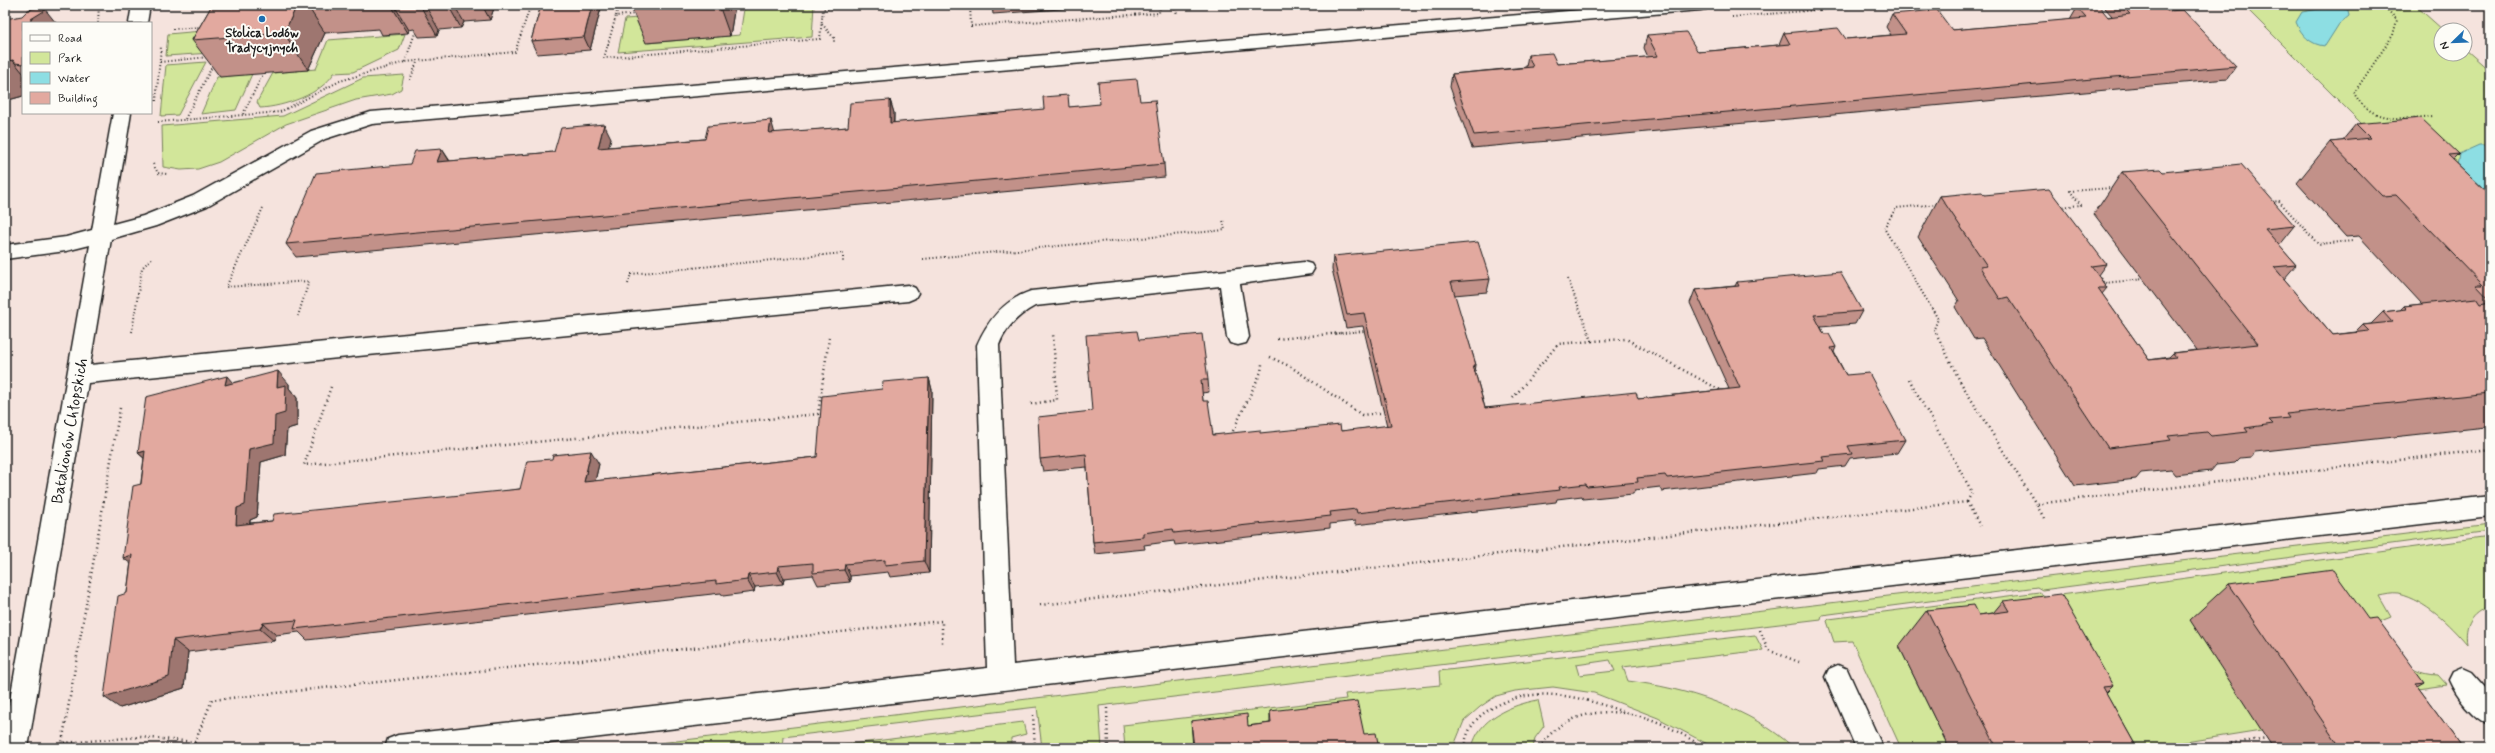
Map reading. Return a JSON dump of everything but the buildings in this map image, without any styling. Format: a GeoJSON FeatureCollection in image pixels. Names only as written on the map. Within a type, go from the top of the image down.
{"type":"FeatureCollection","features":[{"type":"Feature","properties":{"kind":"street"},"geometry":{"type":"LineString","coordinates":[[138,22],[141,5]]}},
{"type":"Feature","properties":{"kind":"street"},"geometry":{"type":"LineString","coordinates":[[5,252],[36,249],[103,235],[149,221],[200,201],[318,135],[371,118],[1700,5]]}},
{"type":"Feature","properties":{"kind":"street","name":"Batalionów Chłopskich"},"geometry":{"type":"LineString","coordinates":[[15,748],[103,235],[122,114]]}},
{"type":"Feature","properties":{"kind":"street"},"geometry":{"type":"LineString","coordinates":[[1000,679],[999,602],[988,345],[993,331],[1002,318],[1017,306],[1031,299],[1304,269]]}},
{"type":"Feature","properties":{"kind":"street"},"geometry":{"type":"LineString","coordinates":[[1229,277],[1238,337]]}},
{"type":"Feature","properties":{"kind":"street"},"geometry":{"type":"LineString","coordinates":[[79,375],[908,293]]}},
{"type":"Feature","properties":{"kind":"street"},"geometry":{"type":"LineString","coordinates":[[398,748],[2490,506]]}},
{"type":"Feature","properties":{"kind":"street"},"geometry":{"type":"LineString","coordinates":[[1838,677],[1870,748]]}},
{"type":"Feature","properties":{"kind":"street"},"geometry":{"type":"LineString","coordinates":[[2462,680],[2490,713]]}},
{"type":"Feature","properties":{"kind":"path"},"geometry":{"type":"LineString","coordinates":[[98,22],[99,5]]}},
{"type":"Feature","properties":{"kind":"path"},"geometry":{"type":"LineString","coordinates":[[618,5],[604,58],[820,39],[824,5]]}},
{"type":"Feature","properties":{"kind":"path"},"geometry":{"type":"LineString","coordinates":[[823,8],[869,5]]}},
{"type":"Feature","properties":{"kind":"path"},"geometry":{"type":"LineString","coordinates":[[970,5],[971,26],[1159,13],[1160,5]]}},
{"type":"Feature","properties":{"kind":"path"},"geometry":{"type":"LineString","coordinates":[[1169,5],[1176,10]]}},
{"type":"Feature","properties":{"kind":"path"},"geometry":{"type":"LineString","coordinates":[[2383,5],[2397,20],[2393,35],[2354,93],[2357,101],[2371,112],[2393,120],[2433,116]]}},
{"type":"Feature","properties":{"kind":"path"},"geometry":{"type":"LineString","coordinates":[[153,122],[280,112],[340,81],[405,62],[515,52],[529,10],[550,8]]}},
{"type":"Feature","properties":{"kind":"path"},"geometry":{"type":"LineString","coordinates":[[616,16],[637,14]]}},
{"type":"Feature","properties":{"kind":"path"},"geometry":{"type":"LineString","coordinates":[[821,23],[834,38]]}},
{"type":"Feature","properties":{"kind":"path"},"geometry":{"type":"LineString","coordinates":[[170,30],[207,26]]}},
{"type":"Feature","properties":{"kind":"path"},"geometry":{"type":"LineString","coordinates":[[405,62],[416,29]]}},
{"type":"Feature","properties":{"kind":"path"},"geometry":{"type":"LineString","coordinates":[[160,62],[211,57]]}},
{"type":"Feature","properties":{"kind":"path"},"geometry":{"type":"LineString","coordinates":[[414,71],[418,60]]}},
{"type":"Feature","properties":{"kind":"path"},"geometry":{"type":"LineString","coordinates":[[184,120],[215,62]]}},
{"type":"Feature","properties":{"kind":"path"},"geometry":{"type":"LineString","coordinates":[[242,115],[263,74]]}},
{"type":"Feature","properties":{"kind":"path"},"geometry":{"type":"LineString","coordinates":[[2379,115],[2382,121]]}},
{"type":"Feature","properties":{"kind":"path"},"geometry":{"type":"LineString","coordinates":[[2052,207],[2081,205],[2070,191],[2115,188]]}},
{"type":"Feature","properties":{"kind":"path"},"geometry":{"type":"LineString","coordinates":[[2271,202],[2279,201],[2318,244],[2353,241]]}},
{"type":"Feature","properties":{"kind":"path"},"geometry":{"type":"LineString","coordinates":[[1942,204],[1896,208],[1884,228],[1938,319],[1934,329],[1961,383],[2047,522]]}},
{"type":"Feature","properties":{"kind":"path"},"geometry":{"type":"LineString","coordinates":[[264,205],[226,287],[309,281],[297,318],[305,317]]}},
{"type":"Feature","properties":{"kind":"path"},"geometry":{"type":"LineString","coordinates":[[922,259],[1225,230],[1223,220]]}},
{"type":"Feature","properties":{"kind":"path"},"geometry":{"type":"LineString","coordinates":[[628,285],[631,274],[843,253],[843,266]]}},
{"type":"Feature","properties":{"kind":"path"},"geometry":{"type":"LineString","coordinates":[[62,748],[142,268],[155,255]]}},
{"type":"Feature","properties":{"kind":"path"},"geometry":{"type":"LineString","coordinates":[[2094,271],[2104,283],[2144,279]]}},
{"type":"Feature","properties":{"kind":"path"},"geometry":{"type":"LineString","coordinates":[[1568,280],[1592,341]]}},
{"type":"Feature","properties":{"kind":"path"},"geometry":{"type":"LineString","coordinates":[[1031,411],[1031,403],[1057,400],[1053,328]]}},
{"type":"Feature","properties":{"kind":"path"},"geometry":{"type":"LineString","coordinates":[[1270,340],[1364,332]]}},
{"type":"Feature","properties":{"kind":"path"},"geometry":{"type":"LineString","coordinates":[[332,384],[304,465],[818,414],[829,338],[837,337]]}},
{"type":"Feature","properties":{"kind":"path"},"geometry":{"type":"LineString","coordinates":[[1513,398],[1530,375],[1558,344],[1626,339],[1729,395]]}},
{"type":"Feature","properties":{"kind":"path"},"geometry":{"type":"LineString","coordinates":[[1264,354],[1291,367],[1362,414],[1380,413]]}},
{"type":"Feature","properties":{"kind":"path"},"geometry":{"type":"LineString","coordinates":[[1229,439],[1261,372],[1263,360]]}},
{"type":"Feature","properties":{"kind":"path"},"geometry":{"type":"LineString","coordinates":[[1910,379],[1972,492],[1967,502]]}},
{"type":"Feature","properties":{"kind":"path"},"geometry":{"type":"LineString","coordinates":[[2036,504],[2490,449]]}},
{"type":"Feature","properties":{"kind":"path"},"geometry":{"type":"LineString","coordinates":[[1967,502],[1981,528]]}},
{"type":"Feature","properties":{"kind":"path"},"geometry":{"type":"LineString","coordinates":[[1040,605],[1967,502]]}},
{"type":"Feature","properties":{"kind":"path"},"geometry":{"type":"LineString","coordinates":[[62,744],[140,737],[196,742],[212,700],[942,622],[941,653]]}},
{"type":"Feature","properties":{"kind":"path"},"geometry":{"type":"LineString","coordinates":[[1760,630],[1768,650]]}},
{"type":"Feature","properties":{"kind":"path"},"geometry":{"type":"LineString","coordinates":[[1464,748],[1466,732],[1479,716],[1495,705],[1514,697],[1538,694],[1564,695],[1593,701],[1648,719],[1705,748]]}},
{"type":"Feature","properties":{"kind":"path"},"geometry":{"type":"LineString","coordinates":[[1540,748],[1547,736],[1560,725],[1575,718],[1599,714],[1630,714]]}},
{"type":"Feature","properties":{"kind":"path"},"geometry":{"type":"LineString","coordinates":[[1034,734],[1035,748]]}},
{"type":"Feature","properties":{"kind":"path"},"geometry":{"type":"LineString","coordinates":[[2200,748],[2267,738]]}},
{"type":"Feature","properties":{"kind":"green space"},"geometry":{"type":"Polygon","coordinates":[[[792,5],[814,5],[812,37],[618,52],[625,19],[653,17],[648,43],[740,35],[744,9],[792,5]]]}},
{"type":"Feature","properties":{"kind":"green space"},"geometry":{"type":"Polygon","coordinates":[[[2243,5],[2415,5],[2434,22],[2433,62],[2473,62],[2473,56],[2490,71],[2490,257],[2379,141],[2243,5]]]}},
{"type":"Feature","properties":{"kind":"green space"},"geometry":{"type":"Polygon","coordinates":[[[224,29],[211,53],[166,56],[168,34],[224,29]]]}},
{"type":"Feature","properties":{"kind":"green space"},"geometry":{"type":"Polygon","coordinates":[[[405,34],[399,50],[353,72],[334,73],[321,87],[301,98],[280,105],[260,108],[257,102],[273,73],[316,69],[328,40],[405,34]]]}},
{"type":"Feature","properties":{"kind":"green space"},"geometry":{"type":"Polygon","coordinates":[[[206,62],[178,115],[161,116],[166,65],[206,62]]]}},
{"type":"Feature","properties":{"kind":"green space"},"geometry":{"type":"Polygon","coordinates":[[[252,74],[236,110],[201,114],[217,77],[252,74]]]}},
{"type":"Feature","properties":{"kind":"green space"},"geometry":{"type":"Polygon","coordinates":[[[404,75],[401,89],[392,94],[356,100],[286,124],[219,162],[198,169],[181,170],[163,167],[162,126],[283,116],[363,78],[404,75]]]}},
{"type":"Feature","properties":{"kind":"green space"},"geometry":{"type":"Polygon","coordinates":[[[2490,524],[2490,531],[2042,590],[2037,587],[1822,615],[1821,619],[1099,706],[1102,748],[1042,748],[1037,707],[783,737],[782,748],[618,748],[2490,524]]]}},
{"type":"Feature","properties":{"kind":"green space"},"geometry":{"type":"Polygon","coordinates":[[[2490,537],[2490,607],[2474,616],[2468,626],[2466,638],[2467,645],[2445,621],[2418,602],[2398,594],[2379,596],[2391,617],[2381,621],[2379,625],[2402,659],[2409,666],[2426,674],[2438,675],[2447,685],[2411,690],[2261,730],[2148,748],[2081,748],[1899,646],[1949,748],[1901,748],[1852,641],[1834,642],[1827,621],[1829,619],[2039,592],[2046,597],[2490,537]]]}},
{"type":"Feature","properties":{"kind":"green space"},"geometry":{"type":"Polygon","coordinates":[[[1755,635],[1763,650],[1623,667],[1628,681],[1672,689],[1716,702],[1738,711],[1758,722],[1777,734],[1794,748],[1715,748],[1658,718],[1594,693],[1553,687],[1515,691],[1496,696],[1464,721],[1453,748],[1125,748],[1123,725],[1346,699],[1345,694],[1440,685],[1439,671],[1755,635]],[[1610,660],[1576,665],[1579,675],[1615,671],[1610,660]]]}},
{"type":"Feature","properties":{"kind":"green space"},"geometry":{"type":"Polygon","coordinates":[[[1538,700],[1544,726],[1535,738],[1533,748],[1472,748],[1475,738],[1488,721],[1507,709],[1538,700]]]}},
{"type":"Feature","properties":{"kind":"green space"},"geometry":{"type":"Polygon","coordinates":[[[1023,722],[1026,734],[1011,738],[1011,748],[821,748],[1023,722]]]}},
{"type":"Feature","properties":{"kind":"water"},"geometry":{"type":"Polygon","coordinates":[[[2335,6],[2348,10],[2349,16],[2339,24],[2325,46],[2315,44],[2304,35],[2296,22],[2302,12],[2335,6]]]}},
{"type":"Feature","properties":{"kind":"water"},"geometry":{"type":"Polygon","coordinates":[[[2479,145],[2490,145],[2490,209],[2456,172],[2459,154],[2479,145]]]}},
{"type":"Feature","properties":{"kind":"place","name":"Stolica Lodów Tradycyjnych"},"geometry":{"type":"Point","coordinates":[262,19]}}]}
